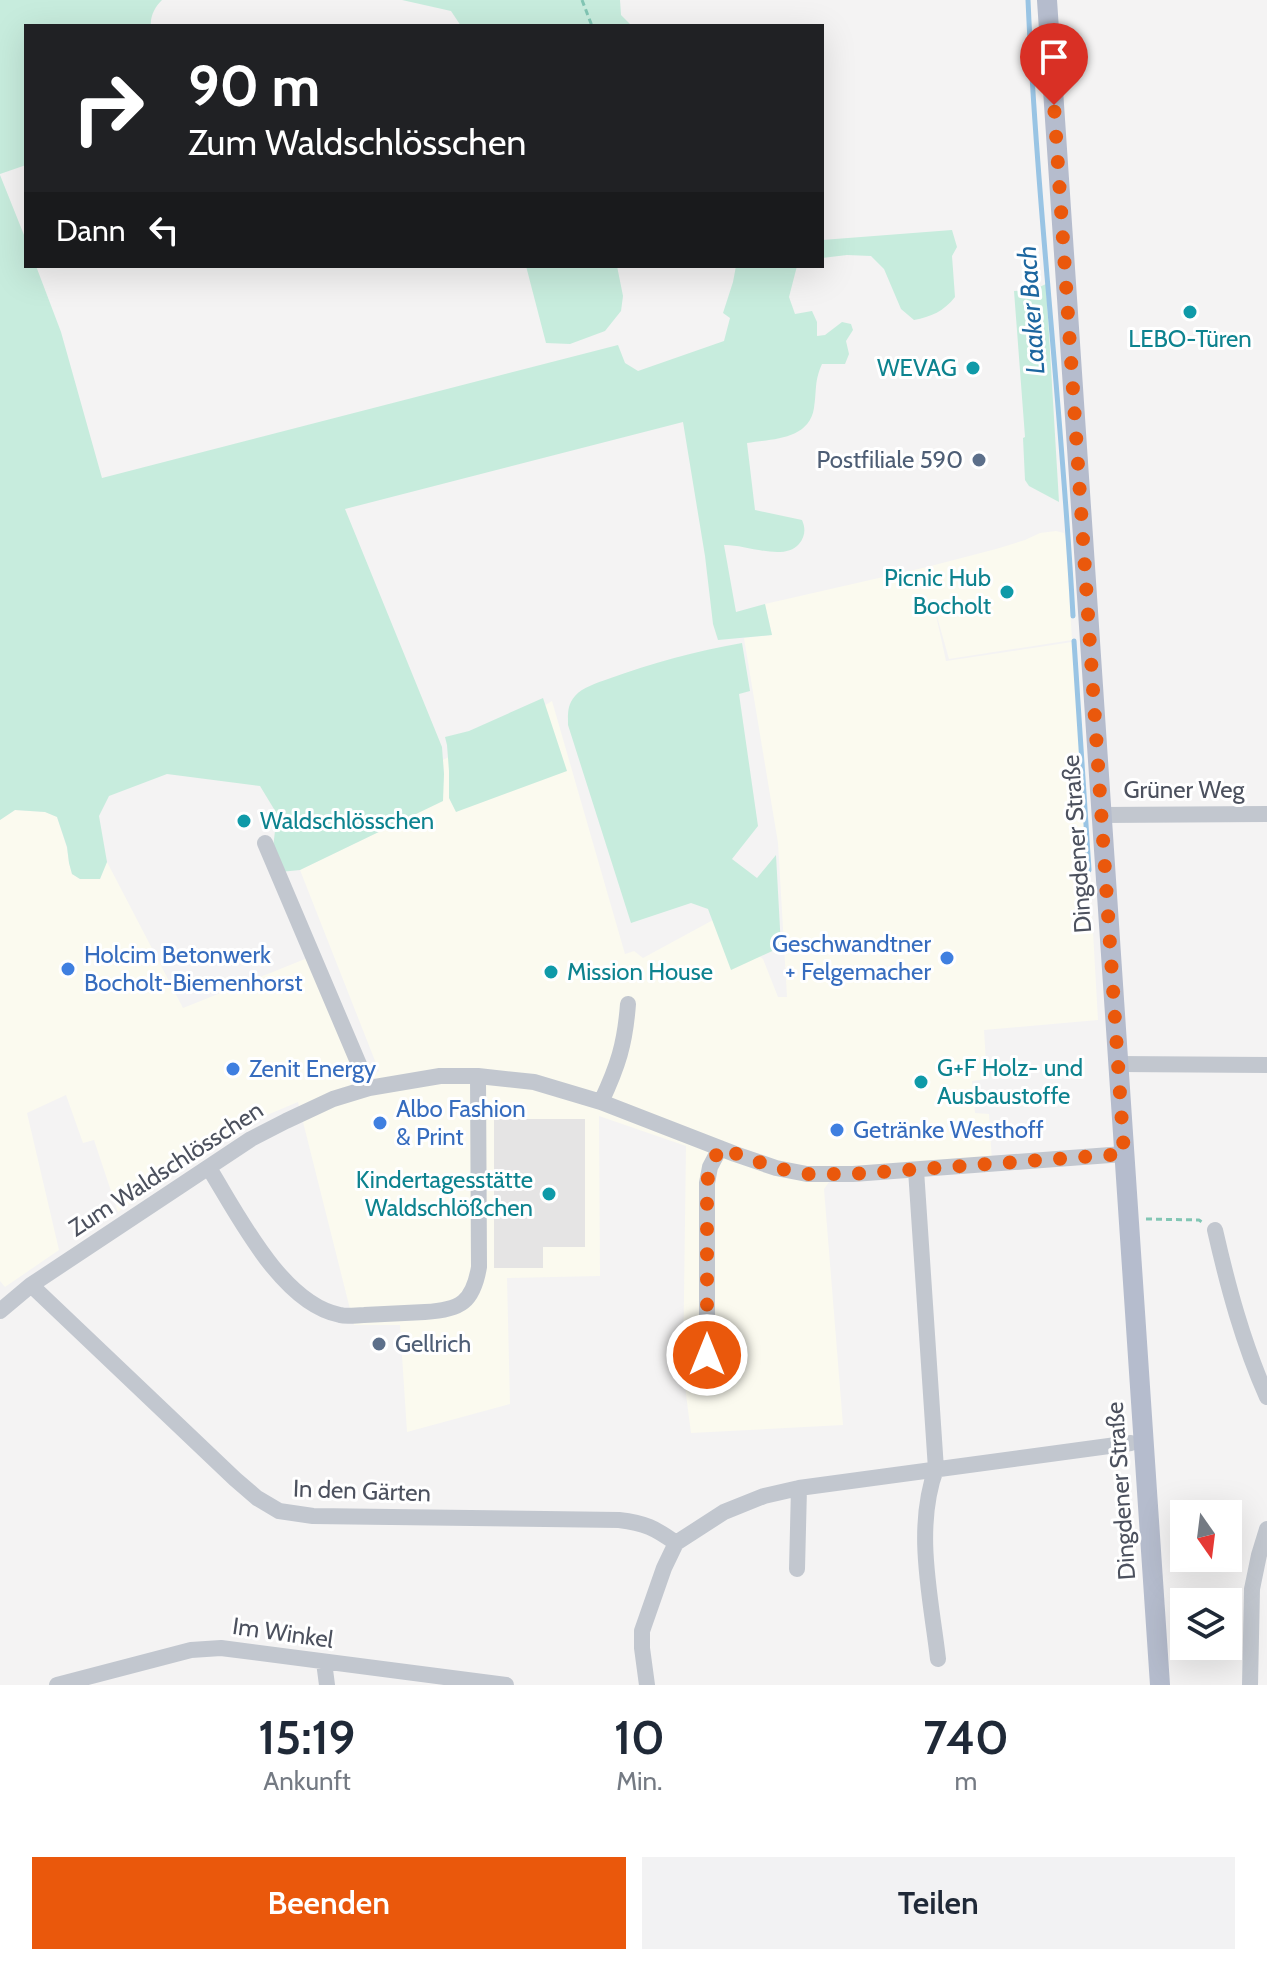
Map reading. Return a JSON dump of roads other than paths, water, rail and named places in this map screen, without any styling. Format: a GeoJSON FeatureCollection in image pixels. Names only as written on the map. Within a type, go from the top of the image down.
{"type":"FeatureCollection","features":[{"type":"Feature","properties":{"kind":"main road","name":"Dingdener Straße"},"geometry":{"type":"LineString","coordinates":[[1047,0],[1160,1685]]}},
{"type":"Feature","properties":{"kind":"street","name":"Grüner Weg"},"geometry":{"type":"LineString","coordinates":[[1101,815],[1267,814]]}},
{"type":"Feature","properties":{"kind":"street"},"geometry":{"type":"LineString","coordinates":[[265,843],[369,1088]]}},
{"type":"Feature","properties":{"kind":"street"},"geometry":{"type":"LineString","coordinates":[[601,1102],[615,1072],[625,1037],[628,1004]]}},
{"type":"Feature","properties":{"kind":"street"},"geometry":{"type":"LineString","coordinates":[[1118,1064],[1267,1065]]}},
{"type":"Feature","properties":{"kind":"street","name":"Zum Waldschlösschen"},"geometry":{"type":"LineString","coordinates":[[0,1311],[31,1285],[251,1139],[333,1099],[369,1088],[440,1076],[478,1076],[534,1082],[601,1102],[776,1168],[807,1174],[853,1174],[1124,1154]]}},
{"type":"Feature","properties":{"kind":"street"},"geometry":{"type":"LineString","coordinates":[[209,1168],[270,1264],[293,1290],[320,1308],[341,1316],[431,1312],[453,1308],[467,1300],[475,1288],[479,1267],[478,1076]]}},
{"type":"Feature","properties":{"kind":"street"},"geometry":{"type":"LineString","coordinates":[[707,1355],[707,1183],[710,1167],[720,1148]]}},
{"type":"Feature","properties":{"kind":"street"},"geometry":{"type":"LineString","coordinates":[[916,1170],[936,1469],[930,1486],[925,1544],[938,1659]]}},
{"type":"Feature","properties":{"kind":"street"},"geometry":{"type":"LineString","coordinates":[[1215,1230],[1242,1331],[1267,1397]]}},
{"type":"Feature","properties":{"kind":"street","name":"In den Gärten"},"geometry":{"type":"LineString","coordinates":[[31,1285],[235,1479],[257,1498],[279,1511],[313,1516],[619,1520],[656,1528],[676,1543]]}},
{"type":"Feature","properties":{"kind":"street"},"geometry":{"type":"LineString","coordinates":[[647,1685],[642,1631],[664,1568],[676,1543],[724,1512],[764,1496],[799,1488],[1131,1443]]}},
{"type":"Feature","properties":{"kind":"street"},"geometry":{"type":"LineString","coordinates":[[797,1569],[799,1488]]}},
{"type":"Feature","properties":{"kind":"street"},"geometry":{"type":"LineString","coordinates":[[1250,1685],[1252,1589],[1267,1529]]}},
{"type":"Feature","properties":{"kind":"street","name":"Im Winkel"},"geometry":{"type":"LineString","coordinates":[[57,1685],[191,1650],[221,1648],[506,1685]]}},
{"type":"Feature","properties":{"kind":"street"},"geometry":{"type":"LineString","coordinates":[[324,1662],[327,1685]]}},
{"type":"Feature","properties":{"kind":"waterway","name":"Laaker Bach"},"geometry":{"type":"LineString","coordinates":[[1028,0],[1073,616]]}},
{"type":"Feature","properties":{"kind":"waterway","name":"Laaker Bach"},"geometry":{"type":"LineString","coordinates":[[1074,641],[1089,870]]}},
{"type":"Feature","properties":{"kind":"place","name":"LEBO-Türen"},"geometry":{"type":"Point","coordinates":[1190,312]}},
{"type":"Feature","properties":{"kind":"place","name":"WEVAG"},"geometry":{"type":"Point","coordinates":[973,368]}},
{"type":"Feature","properties":{"kind":"place","name":"Postfiliale 590"},"geometry":{"type":"Point","coordinates":[979,460]}},
{"type":"Feature","properties":{"kind":"place","name":"Picnic Hub Bocholt"},"geometry":{"type":"Point","coordinates":[1007,592]}},
{"type":"Feature","properties":{"kind":"place","name":"Waldschlösschen"},"geometry":{"type":"Point","coordinates":[244,821]}},
{"type":"Feature","properties":{"kind":"place","name":"Geschwandtner + Felgemacher"},"geometry":{"type":"Point","coordinates":[947,958]}},
{"type":"Feature","properties":{"kind":"place","name":"Holcim Betonwerk Bocholt-Biemenhorst"},"geometry":{"type":"Point","coordinates":[68,969]}},
{"type":"Feature","properties":{"kind":"place","name":"Mission House"},"geometry":{"type":"Point","coordinates":[551,972]}},
{"type":"Feature","properties":{"kind":"place","name":"Zenit Energy"},"geometry":{"type":"Point","coordinates":[233,1069]}},
{"type":"Feature","properties":{"kind":"place","name":"G+F Holz- und Ausbaustoffe"},"geometry":{"type":"Point","coordinates":[921,1082]}},
{"type":"Feature","properties":{"kind":"place","name":"Albo Fashion & Print"},"geometry":{"type":"Point","coordinates":[380,1123]}},
{"type":"Feature","properties":{"kind":"place","name":"Getränke Westhoff"},"geometry":{"type":"Point","coordinates":[837,1130]}},
{"type":"Feature","properties":{"kind":"place","name":"Kindertagesstätte Waldschlößchen"},"geometry":{"type":"Point","coordinates":[549,1194]}},
{"type":"Feature","properties":{"kind":"place","name":"Gellrich"},"geometry":{"type":"Point","coordinates":[379,1344]}}]}
